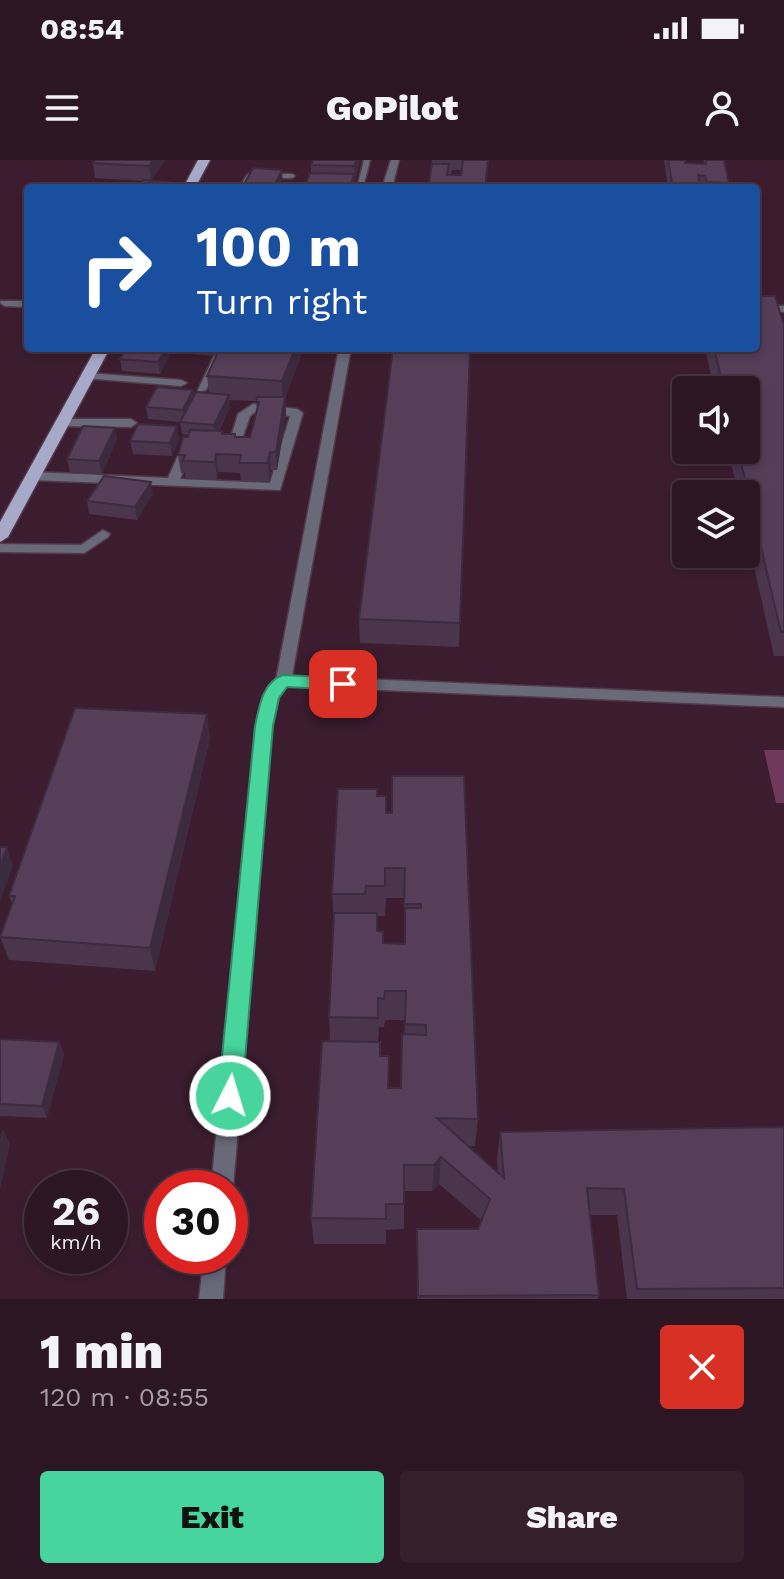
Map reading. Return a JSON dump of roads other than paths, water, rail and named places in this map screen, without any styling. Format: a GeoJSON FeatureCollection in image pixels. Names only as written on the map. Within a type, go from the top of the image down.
{"type":"FeatureCollection","features":[{"type":"Feature","properties":{"kind":"main road"},"geometry":{"type":"LineString","coordinates":[[191,184],[204,160]]}},
{"type":"Feature","properties":{"kind":"main road"},"geometry":{"type":"LineString","coordinates":[[0,537],[101,352]]}},
{"type":"Feature","properties":{"kind":"street"},"geometry":{"type":"LineString","coordinates":[[388,184],[395,160]]}},
{"type":"Feature","properties":{"kind":"street"},"geometry":{"type":"LineString","coordinates":[[5,303],[24,304]]}},
{"type":"Feature","properties":{"kind":"street"},"geometry":{"type":"LineString","coordinates":[[760,308],[784,309]]}},
{"type":"Feature","properties":{"kind":"street"},"geometry":{"type":"LineString","coordinates":[[224,1170],[264,726],[271,696],[283,681],[344,352]]}},
{"type":"Feature","properties":{"kind":"street"},"geometry":{"type":"LineString","coordinates":[[88,376],[181,383]]}},
{"type":"Feature","properties":{"kind":"street"},"geometry":{"type":"LineString","coordinates":[[33,476],[172,483],[275,487],[297,413],[247,410],[235,445],[194,444],[188,447],[172,483]]}},
{"type":"Feature","properties":{"kind":"street"},"geometry":{"type":"LineString","coordinates":[[62,423],[131,423]]}},
{"type":"Feature","properties":{"kind":"street"},"geometry":{"type":"LineString","coordinates":[[0,548],[84,549],[103,534]]}},
{"type":"Feature","properties":{"kind":"street"},"geometry":{"type":"LineString","coordinates":[[283,681],[784,702]]}},
{"type":"Feature","properties":{"kind":"street"},"geometry":{"type":"LineString","coordinates":[[211,1299],[213,1274]]}},
{"type":"Feature","properties":{"kind":"lane"},"geometry":{"type":"LineString","coordinates":[[361,184],[367,160]]}},
{"type":"Feature","properties":{"kind":"lane"},"geometry":{"type":"LineString","coordinates":[[244,184],[249,176],[292,176]]}},
{"type":"Feature","properties":{"kind":"lane"},"geometry":{"type":"LineString","coordinates":[[202,390],[220,352]]}}]}
